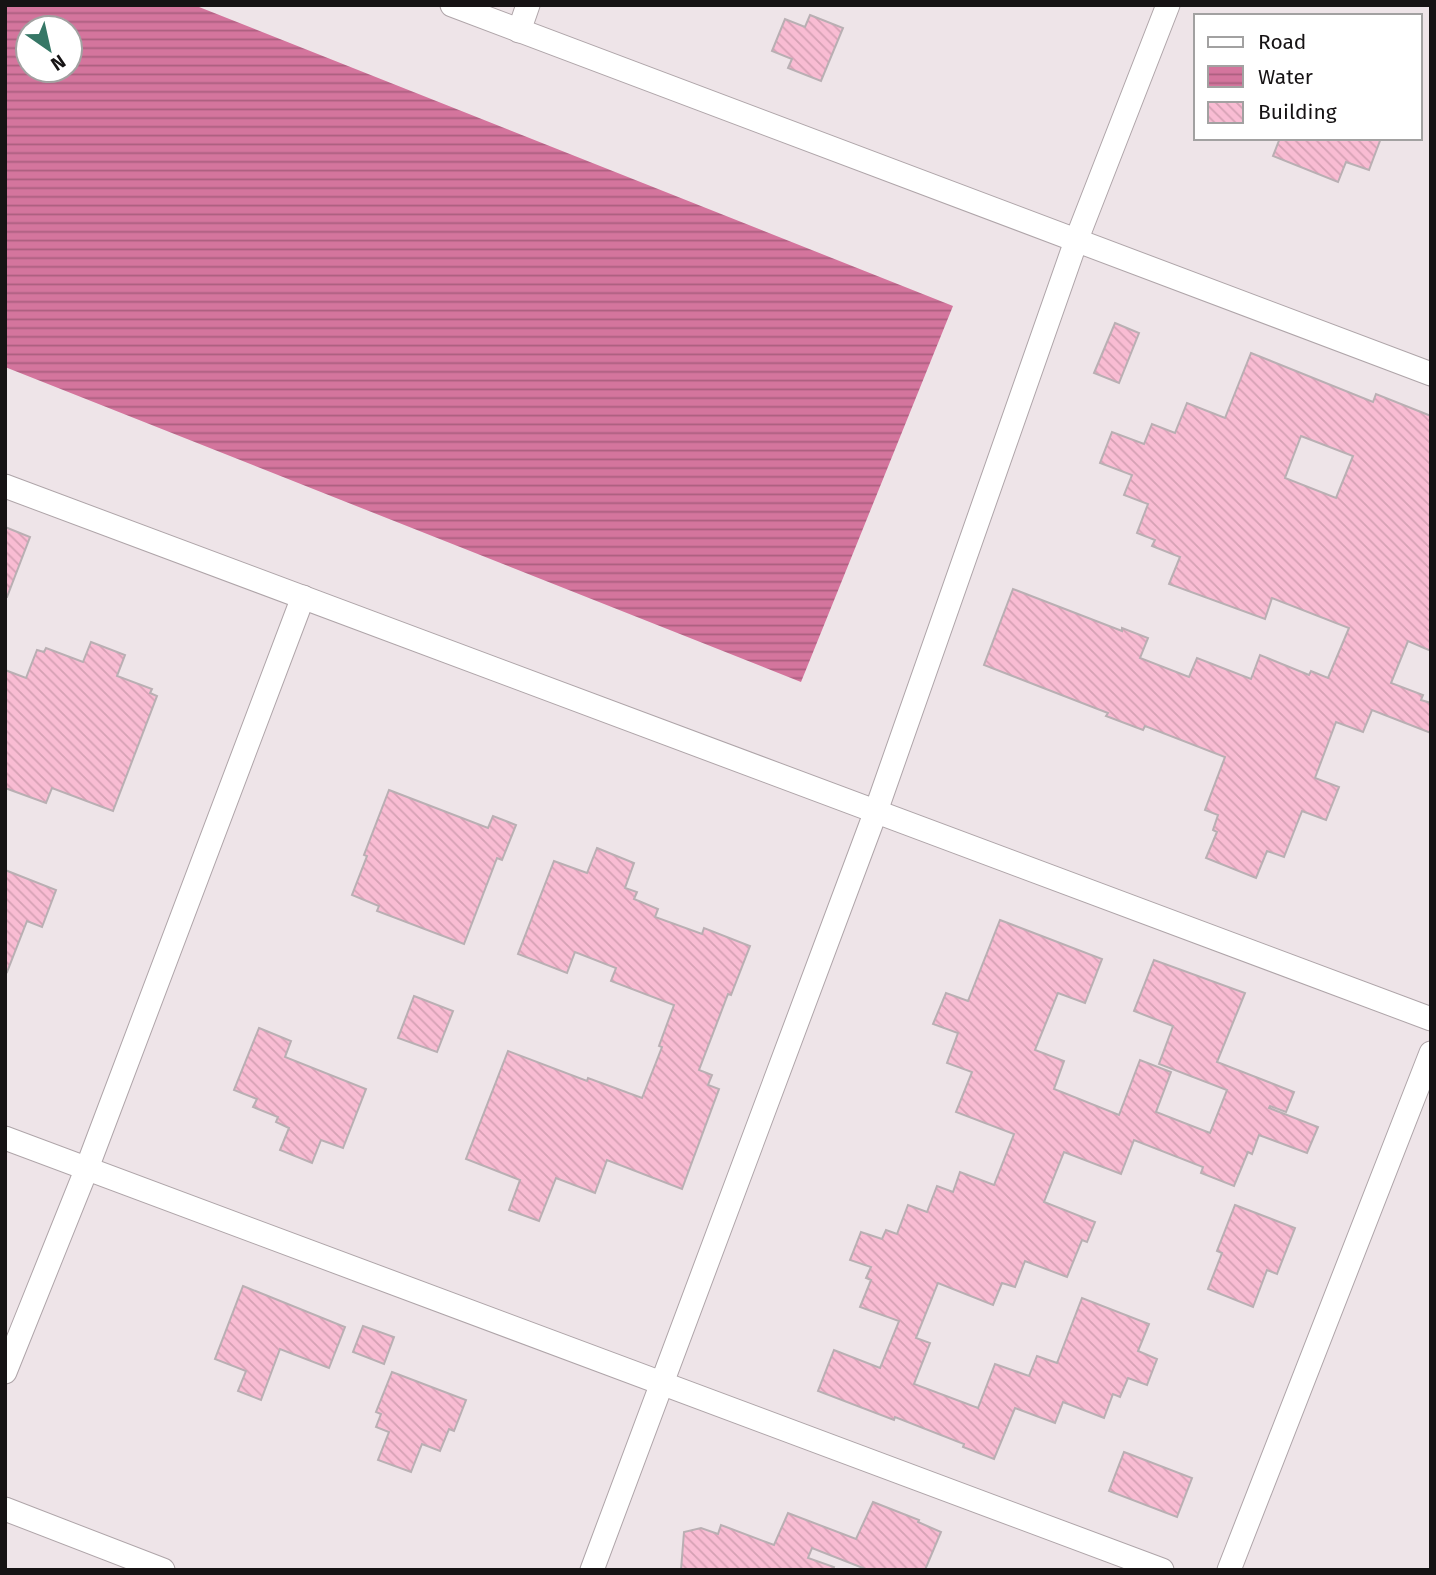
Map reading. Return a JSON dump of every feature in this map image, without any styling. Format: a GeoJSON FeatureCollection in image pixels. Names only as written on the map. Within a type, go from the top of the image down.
{"type":"FeatureCollection","features":[{"type":"Feature","properties":{"kind":"street"},"geometry":{"type":"LineString","coordinates":[[452,5],[1431,374]]}},
{"type":"Feature","properties":{"kind":"street"},"geometry":{"type":"LineString","coordinates":[[519,30],[528,5]]}},
{"type":"Feature","properties":{"kind":"street"},"geometry":{"type":"LineString","coordinates":[[592,1570],[876,811],[1076,241],[1168,5]]}},
{"type":"Feature","properties":{"kind":"street"},"geometry":{"type":"LineString","coordinates":[[5,485],[1431,1019]]}},
{"type":"Feature","properties":{"kind":"street"},"geometry":{"type":"LineString","coordinates":[[5,1372],[87,1168],[303,597]]}},
{"type":"Feature","properties":{"kind":"street"},"geometry":{"type":"LineString","coordinates":[[1229,1570],[1431,1053]]}},
{"type":"Feature","properties":{"kind":"street"},"geometry":{"type":"LineString","coordinates":[[5,1138],[1162,1570]]}},
{"type":"Feature","properties":{"kind":"street"},"geometry":{"type":"LineString","coordinates":[[5,1509],[163,1570]]}},
{"type":"Feature","properties":{"kind":"water"},"geometry":{"type":"Polygon","coordinates":[[[5,5],[194,5],[953,306],[801,682],[5,367],[5,5]]]}},
{"type":"Feature","properties":{"kind":"building"},"geometry":{"type":"Polygon","coordinates":[[[810,15],[843,28],[821,81],[788,68],[792,59],[772,51],[785,19],[805,27],[810,15]]]}},
{"type":"Feature","properties":{"kind":"building"},"geometry":{"type":"Polygon","coordinates":[[[1279,140],[1380,140],[1369,170],[1346,162],[1338,182],[1273,156],[1279,140]]]}},
{"type":"Feature","properties":{"kind":"building"},"geometry":{"type":"Polygon","coordinates":[[[1115,323],[1139,333],[1119,383],[1094,373],[1115,323]]]}},
{"type":"Feature","properties":{"kind":"building"},"geometry":{"type":"Polygon","coordinates":[[[1251,353],[1373,402],[1376,394],[1431,416],[1431,651],[1408,641],[1391,683],[1423,695],[1421,700],[1431,703],[1431,733],[1372,710],[1363,732],[1336,722],[1315,778],[1339,787],[1326,820],[1302,811],[1284,857],[1267,851],[1256,878],[1206,858],[1217,832],[1213,830],[1218,815],[1205,810],[1225,757],[1145,726],[1143,730],[1106,716],[1108,713],[984,665],[1013,589],[1122,631],[1122,628],[1148,638],[1140,658],[1189,677],[1197,658],[1251,679],[1260,655],[1309,675],[1311,671],[1328,678],[1349,628],[1272,598],[1265,619],[1169,584],[1180,557],[1152,546],[1155,540],[1137,533],[1148,504],[1124,495],[1132,475],[1100,463],[1112,432],[1144,444],[1152,424],[1175,433],[1187,403],[1225,418],[1251,353]],[[1301,436],[1285,478],[1336,498],[1353,456],[1301,436]]]}},
{"type":"Feature","properties":{"kind":"building"},"geometry":{"type":"Polygon","coordinates":[[[5,527],[30,537],[7,597],[5,597],[5,527]]]}},
{"type":"Feature","properties":{"kind":"building"},"geometry":{"type":"Polygon","coordinates":[[[91,642],[125,655],[117,676],[152,689],[150,693],[157,696],[113,811],[52,788],[46,803],[5,788],[5,670],[26,678],[37,650],[44,652],[46,648],[83,662],[91,642]]]}},
{"type":"Feature","properties":{"kind":"building"},"geometry":{"type":"Polygon","coordinates":[[[389,790],[488,828],[493,816],[516,825],[502,860],[497,858],[464,944],[377,911],[379,906],[352,895],[389,790]]]}},
{"type":"Feature","properties":{"kind":"building"},"geometry":{"type":"Polygon","coordinates":[[[597,848],[634,863],[625,888],[637,892],[634,899],[658,909],[655,917],[702,934],[704,928],[750,946],[699,1070],[712,1075],[708,1085],[719,1089],[682,1189],[607,1160],[595,1193],[556,1178],[539,1221],[509,1210],[520,1180],[466,1159],[508,1051],[587,1081],[588,1078],[642,1098],[662,1047],[659,1046],[674,1005],[611,981],[616,968],[575,952],[567,973],[518,954],[554,861],[587,873],[597,848]]]}},
{"type":"Feature","properties":{"kind":"building"},"geometry":{"type":"Polygon","coordinates":[[[5,870],[56,890],[42,927],[27,921],[7,972],[5,971],[5,870]]]}},
{"type":"Feature","properties":{"kind":"building"},"geometry":{"type":"Polygon","coordinates":[[[1000,920],[1102,959],[1085,1003],[1058,993],[1035,1050],[1064,1061],[1054,1089],[1119,1115],[1140,1060],[1171,1072],[1156,1112],[1210,1133],[1227,1090],[1159,1064],[1173,1026],[1134,1011],[1154,960],[1245,993],[1217,1062],[1294,1092],[1286,1112],[1270,1106],[1269,1108],[1318,1127],[1307,1153],[1259,1135],[1252,1154],[1248,1152],[1234,1186],[1201,1173],[1203,1167],[1134,1140],[1121,1174],[1064,1152],[1044,1202],[1095,1222],[1087,1242],[1082,1240],[1067,1277],[1025,1261],[1015,1287],[1002,1283],[993,1305],[938,1283],[916,1338],[930,1343],[914,1384],[978,1408],[995,1364],[1029,1376],[1037,1356],[1057,1363],[1082,1298],[1149,1324],[1138,1351],[1157,1359],[1147,1385],[1128,1378],[1120,1397],[1113,1394],[1104,1418],[1063,1402],[1055,1423],[1015,1408],[994,1459],[895,1417],[894,1420],[818,1391],[834,1350],[880,1368],[899,1321],[860,1307],[871,1280],[866,1278],[871,1267],[850,1260],[861,1232],[882,1239],[886,1230],[897,1234],[908,1205],[927,1212],[937,1186],[953,1192],[960,1172],[994,1185],[1014,1134],[956,1112],[972,1072],[947,1063],[958,1033],[933,1024],[946,993],[968,1001],[1000,920]]]}},
{"type":"Feature","properties":{"kind":"building"},"geometry":{"type":"Polygon","coordinates":[[[414,996],[453,1011],[437,1052],[398,1038],[414,996]]]}},
{"type":"Feature","properties":{"kind":"building"},"geometry":{"type":"Polygon","coordinates":[[[259,1028],[291,1041],[285,1057],[366,1089],[343,1148],[321,1140],[312,1163],[280,1150],[289,1128],[276,1122],[278,1117],[253,1107],[257,1099],[234,1090],[259,1028]]]}},
{"type":"Feature","properties":{"kind":"building"},"geometry":{"type":"Polygon","coordinates":[[[1235,1205],[1295,1228],[1277,1274],[1267,1270],[1253,1307],[1208,1289],[1222,1253],[1217,1251],[1235,1205]]]}},
{"type":"Feature","properties":{"kind":"building"},"geometry":{"type":"Polygon","coordinates":[[[243,1286],[345,1327],[329,1368],[280,1349],[261,1400],[238,1391],[246,1371],[215,1359],[243,1286]]]}},
{"type":"Feature","properties":{"kind":"building"},"geometry":{"type":"Polygon","coordinates":[[[363,1326],[394,1337],[384,1364],[353,1352],[363,1326]]]}},
{"type":"Feature","properties":{"kind":"building"},"geometry":{"type":"Polygon","coordinates":[[[392,1372],[466,1400],[454,1431],[449,1429],[440,1451],[422,1444],[411,1472],[378,1460],[389,1432],[376,1427],[381,1414],[376,1412],[392,1372]]]}},
{"type":"Feature","properties":{"kind":"building"},"geometry":{"type":"Polygon","coordinates":[[[1124,1452],[1192,1478],[1177,1517],[1109,1491],[1124,1452]]]}},
{"type":"Feature","properties":{"kind":"building"},"geometry":{"type":"Polygon","coordinates":[[[873,1502],[941,1532],[925,1570],[868,1570],[812,1548],[808,1558],[834,1567],[833,1570],[681,1570],[684,1532],[701,1528],[718,1534],[721,1525],[774,1545],[788,1513],[856,1539],[873,1502]]]}}]}
